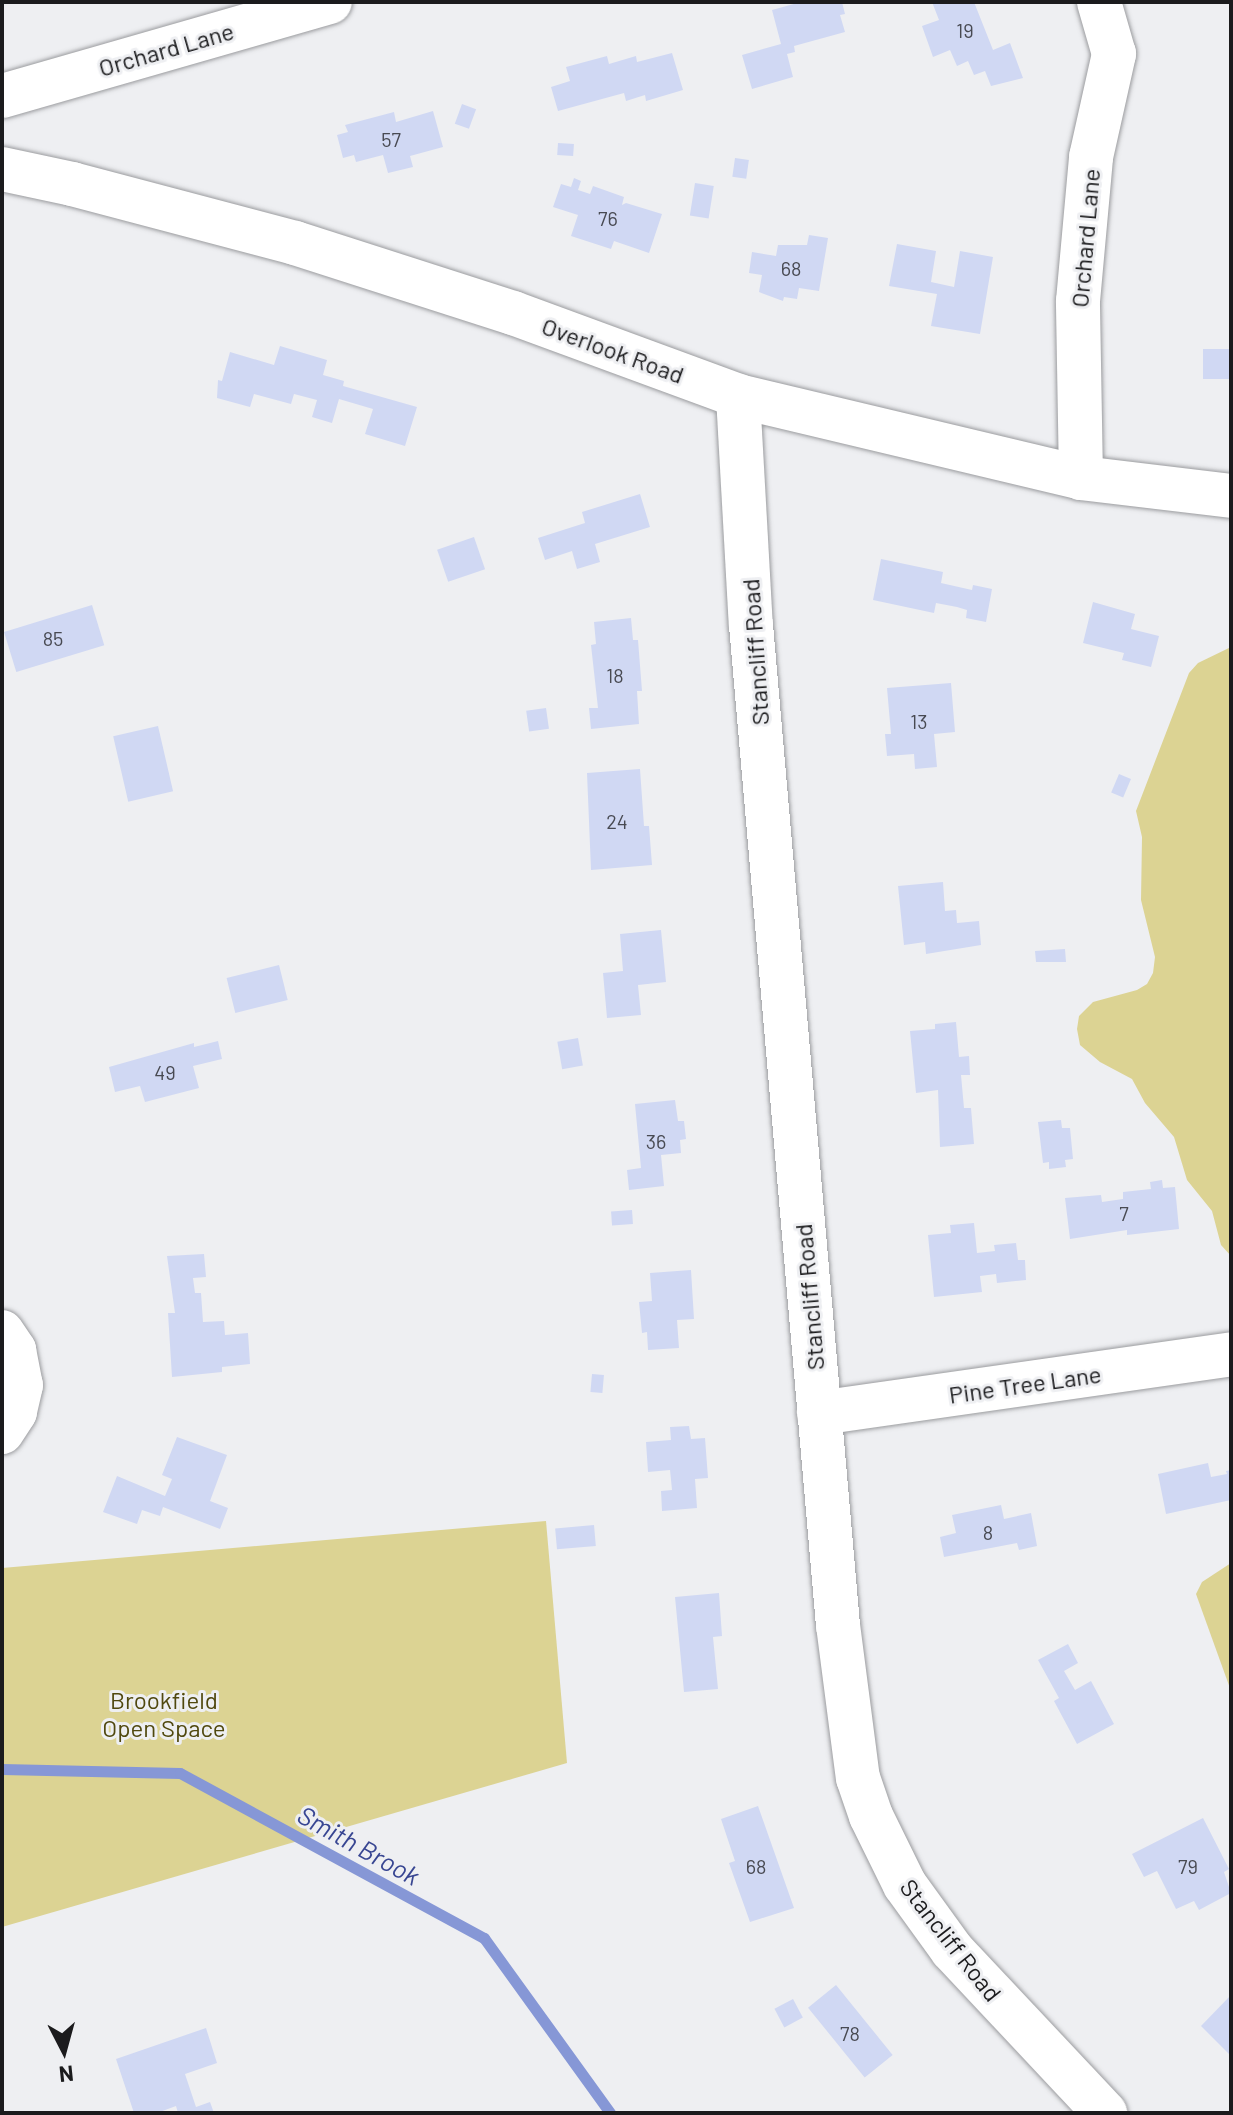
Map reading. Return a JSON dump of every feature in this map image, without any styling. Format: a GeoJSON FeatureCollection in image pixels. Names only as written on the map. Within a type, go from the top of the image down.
{"type":"FeatureCollection","features":[{"type":"Feature","properties":{"kind":"street","name":"Orchard Lane"},"geometry":{"type":"LineString","coordinates":[[2,96],[330,2]]}},
{"type":"Feature","properties":{"kind":"street","name":"Orchard Lane"},"geometry":{"type":"LineString","coordinates":[[1081,478],[1078,301],[1091,157],[1114,54],[1099,2]]}},
{"type":"Feature","properties":{"kind":"street","name":"Overlook Road"},"geometry":{"type":"LineString","coordinates":[[2,169],[72,184],[309,247],[513,313],[738,396],[1081,478],[1231,496]]}},
{"type":"Feature","properties":{"kind":"street","name":"Stancliff Road"},"geometry":{"type":"LineString","coordinates":[[738,396],[751,625],[819,1413],[843,1683],[858,1778],[871,1816],[905,1885],[952,1950],[1105,2113]]}},
{"type":"Feature","properties":{"kind":"street"},"geometry":{"type":"LineString","coordinates":[[2,1332],[14,1350],[21,1385],[15,1412],[2,1432]]}},
{"type":"Feature","properties":{"kind":"street","name":"Pine Tree Lane"},"geometry":{"type":"LineString","coordinates":[[819,1413],[1231,1354]]}},
{"type":"Feature","properties":{"kind":"green space"},"geometry":{"type":"Polygon","coordinates":[[[1231,647],[1231,1256],[1221,1245],[1212,1211],[1187,1180],[1174,1137],[1145,1103],[1132,1079],[1100,1062],[1080,1045],[1077,1029],[1079,1016],[1093,1002],[1137,990],[1147,984],[1153,973],[1155,957],[1141,900],[1142,837],[1136,811],[1189,673],[1198,663],[1231,647]]]}},
{"type":"Feature","properties":{"kind":"green space","name":"Brookfield Open Space"},"geometry":{"type":"Polygon","coordinates":[[[546,1521],[567,1763],[2,1927],[2,1568],[546,1521]]]}},
{"type":"Feature","properties":{"kind":"green space"},"geometry":{"type":"Polygon","coordinates":[[[1231,1563],[1231,1691],[1196,1594],[1202,1582],[1231,1563]]]}},
{"type":"Feature","properties":{"kind":"building"},"geometry":{"type":"Polygon","coordinates":[[[801,2],[842,2],[845,14],[840,15],[845,32],[794,46],[795,52],[787,54],[793,77],[752,89],[742,55],[781,44],[772,10],[801,2]]]}},
{"type":"Feature","properties":{"kind":"building"},"geometry":{"type":"Polygon","coordinates":[[[932,2],[974,2],[993,50],[1010,43],[1023,78],[991,86],[985,71],[974,75],[968,61],[957,66],[950,50],[933,57],[922,26],[939,20],[932,2]]]}},
{"type":"Feature","properties":{"kind":"building"},"geometry":{"type":"Polygon","coordinates":[[[672,53],[683,90],[646,101],[645,95],[626,101],[624,93],[558,111],[551,87],[570,81],[566,67],[607,56],[609,64],[636,56],[637,62],[672,53]]]}},
{"type":"Feature","properties":{"kind":"building"},"geometry":{"type":"Polygon","coordinates":[[[462,104],[476,109],[469,129],[455,124],[462,104]]]}},
{"type":"Feature","properties":{"kind":"building"},"geometry":{"type":"Polygon","coordinates":[[[433,111],[443,147],[410,156],[413,167],[388,173],[383,155],[356,162],[354,155],[343,158],[337,135],[348,132],[345,125],[394,112],[396,122],[433,111]]]}},
{"type":"Feature","properties":{"kind":"building"},"geometry":{"type":"Polygon","coordinates":[[[558,143],[574,144],[573,156],[557,155],[558,143]]]}},
{"type":"Feature","properties":{"kind":"building"},"geometry":{"type":"Polygon","coordinates":[[[735,158],[749,160],[746,179],[732,177],[735,158]]]}},
{"type":"Feature","properties":{"kind":"building"},"geometry":{"type":"Polygon","coordinates":[[[574,178],[581,181],[578,190],[590,194],[593,186],[624,197],[622,205],[626,203],[662,214],[649,253],[614,241],[611,249],[571,236],[578,215],[553,207],[561,184],[571,187],[574,178]]]}},
{"type":"Feature","properties":{"kind":"building"},"geometry":{"type":"Polygon","coordinates":[[[695,183],[714,186],[709,219],[690,216],[695,183]]]}},
{"type":"Feature","properties":{"kind":"building"},"geometry":{"type":"Polygon","coordinates":[[[809,235],[828,238],[819,291],[799,288],[797,299],[784,297],[783,301],[759,292],[762,275],[749,273],[752,252],[776,256],[778,245],[807,245],[809,235]]]}},
{"type":"Feature","properties":{"kind":"building"},"geometry":{"type":"Polygon","coordinates":[[[897,244],[936,251],[931,282],[954,287],[960,251],[993,257],[980,334],[931,326],[937,294],[889,286],[897,244]]]}},
{"type":"Feature","properties":{"kind":"building"},"geometry":{"type":"Polygon","coordinates":[[[280,346],[327,360],[323,375],[344,381],[343,386],[417,407],[405,446],[365,434],[373,409],[339,399],[332,423],[312,417],[317,400],[294,394],[291,404],[254,394],[250,407],[217,398],[218,380],[222,381],[230,352],[274,365],[280,346]]]}},
{"type":"Feature","properties":{"kind":"building"},"geometry":{"type":"Polygon","coordinates":[[[1203,349],[1231,349],[1231,379],[1203,379],[1203,349]]]}},
{"type":"Feature","properties":{"kind":"building"},"geometry":{"type":"Polygon","coordinates":[[[640,494],[650,527],[595,544],[600,562],[577,569],[572,551],[545,560],[538,538],[585,523],[582,512],[640,494]]]}},
{"type":"Feature","properties":{"kind":"building"},"geometry":{"type":"Polygon","coordinates":[[[474,537],[485,569],[448,582],[437,550],[474,537]]]}},
{"type":"Feature","properties":{"kind":"building"},"geometry":{"type":"Polygon","coordinates":[[[881,559],[943,572],[941,583],[972,590],[973,585],[992,589],[986,622],[966,618],[967,610],[957,607],[936,603],[934,613],[873,600],[881,559]]]}},
{"type":"Feature","properties":{"kind":"building"},"geometry":{"type":"Polygon","coordinates":[[[1093,602],[1135,614],[1131,629],[1159,636],[1151,667],[1122,660],[1124,653],[1083,643],[1093,602]]]}},
{"type":"Feature","properties":{"kind":"building"},"geometry":{"type":"Polygon","coordinates":[[[92,605],[104,645],[16,672],[4,632],[92,605]]]}},
{"type":"Feature","properties":{"kind":"building"},"geometry":{"type":"Polygon","coordinates":[[[631,618],[633,640],[638,640],[642,691],[637,691],[639,724],[591,729],[589,708],[598,708],[591,645],[596,644],[594,622],[631,618]]]}},
{"type":"Feature","properties":{"kind":"building"},"geometry":{"type":"Polygon","coordinates":[[[951,683],[955,732],[934,734],[937,767],[915,769],[914,754],[887,756],[885,734],[891,734],[887,688],[951,683]]]}},
{"type":"Feature","properties":{"kind":"building"},"geometry":{"type":"Polygon","coordinates":[[[546,708],[549,729],[529,732],[526,711],[546,708]]]}},
{"type":"Feature","properties":{"kind":"building"},"geometry":{"type":"Polygon","coordinates":[[[158,726],[173,791],[128,802],[113,736],[158,726]]]}},
{"type":"Feature","properties":{"kind":"building"},"geometry":{"type":"Polygon","coordinates":[[[640,769],[644,826],[649,826],[652,865],[591,870],[587,773],[640,769]]]}},
{"type":"Feature","properties":{"kind":"building"},"geometry":{"type":"Polygon","coordinates":[[[1119,774],[1131,779],[1123,797],[1111,792],[1119,774]]]}},
{"type":"Feature","properties":{"kind":"building"},"geometry":{"type":"Polygon","coordinates":[[[943,882],[945,911],[956,910],[957,923],[979,921],[981,945],[926,954],[925,942],[904,945],[898,886],[943,882]]]}},
{"type":"Feature","properties":{"kind":"building"},"geometry":{"type":"Polygon","coordinates":[[[661,930],[666,982],[638,985],[641,1015],[607,1018],[603,973],[623,971],[620,934],[661,930]]]}},
{"type":"Feature","properties":{"kind":"building"},"geometry":{"type":"Polygon","coordinates":[[[1065,949],[1066,962],[1036,962],[1035,951],[1065,949]]]}},
{"type":"Feature","properties":{"kind":"building"},"geometry":{"type":"Polygon","coordinates":[[[279,965],[288,1000],[235,1013],[227,978],[279,965]]]}},
{"type":"Feature","properties":{"kind":"building"},"geometry":{"type":"Polygon","coordinates":[[[956,1022],[959,1057],[969,1056],[970,1075],[961,1075],[964,1108],[971,1108],[974,1144],[940,1147],[938,1090],[916,1093],[910,1031],[935,1029],[935,1024],[956,1022]]]}},
{"type":"Feature","properties":{"kind":"building"},"geometry":{"type":"Polygon","coordinates":[[[578,1038],[583,1066],[562,1069],[557,1042],[578,1038]]]}},
{"type":"Feature","properties":{"kind":"building"},"geometry":{"type":"Polygon","coordinates":[[[218,1041],[222,1059],[193,1066],[199,1088],[145,1102],[140,1086],[115,1092],[109,1067],[194,1043],[194,1047],[218,1041]]]}},
{"type":"Feature","properties":{"kind":"building"},"geometry":{"type":"Polygon","coordinates":[[[675,1100],[678,1121],[684,1121],[686,1139],[680,1140],[681,1153],[661,1155],[664,1186],[629,1190],[627,1170],[641,1168],[635,1104],[675,1100]]]}},
{"type":"Feature","properties":{"kind":"building"},"geometry":{"type":"Polygon","coordinates":[[[1061,1120],[1062,1128],[1070,1128],[1073,1159],[1065,1160],[1066,1167],[1049,1169],[1049,1162],[1043,1163],[1038,1122],[1061,1120]]]}},
{"type":"Feature","properties":{"kind":"building"},"geometry":{"type":"Polygon","coordinates":[[[1162,1180],[1163,1188],[1175,1187],[1179,1229],[1127,1235],[1127,1230],[1070,1239],[1065,1198],[1101,1195],[1102,1202],[1123,1199],[1123,1192],[1151,1189],[1150,1182],[1162,1180]]]}},
{"type":"Feature","properties":{"kind":"building"},"geometry":{"type":"Polygon","coordinates":[[[632,1210],[633,1224],[612,1225],[611,1211],[632,1210]]]}},
{"type":"Feature","properties":{"kind":"building"},"geometry":{"type":"Polygon","coordinates":[[[974,1223],[977,1253],[995,1251],[994,1245],[1016,1243],[1018,1260],[1025,1260],[1026,1280],[997,1283],[996,1274],[980,1276],[982,1292],[934,1297],[928,1235],[951,1233],[950,1225],[974,1223]]]}},
{"type":"Feature","properties":{"kind":"building"},"geometry":{"type":"Polygon","coordinates":[[[204,1254],[206,1277],[193,1278],[195,1293],[201,1293],[203,1322],[224,1321],[225,1335],[248,1333],[250,1364],[222,1367],[222,1372],[172,1377],[168,1313],[175,1313],[167,1256],[204,1254]]]}},
{"type":"Feature","properties":{"kind":"building"},"geometry":{"type":"Polygon","coordinates":[[[691,1270],[694,1319],[677,1320],[679,1348],[648,1350],[647,1332],[642,1333],[639,1302],[652,1301],[650,1273],[691,1270]]]}},
{"type":"Feature","properties":{"kind":"building"},"geometry":{"type":"Polygon","coordinates":[[[592,1374],[604,1375],[602,1393],[590,1392],[592,1374]]]}},
{"type":"Feature","properties":{"kind":"building"},"geometry":{"type":"Polygon","coordinates":[[[689,1426],[691,1439],[705,1438],[708,1478],[695,1479],[697,1508],[662,1511],[661,1491],[672,1490],[670,1470],[648,1472],[646,1442],[671,1440],[670,1427],[689,1426]]]}},
{"type":"Feature","properties":{"kind":"building"},"geometry":{"type":"Polygon","coordinates":[[[177,1437],[227,1455],[210,1501],[228,1508],[220,1529],[163,1507],[160,1516],[142,1510],[137,1524],[103,1512],[117,1476],[165,1496],[172,1479],[162,1475],[177,1437]]]}},
{"type":"Feature","properties":{"kind":"building"},"geometry":{"type":"Polygon","coordinates":[[[1208,1463],[1211,1477],[1227,1474],[1226,1471],[1231,1470],[1231,1500],[1166,1514],[1158,1474],[1208,1463]]]}},
{"type":"Feature","properties":{"kind":"building"},"geometry":{"type":"Polygon","coordinates":[[[1001,1505],[1004,1519],[1031,1513],[1037,1546],[1019,1550],[1017,1543],[944,1557],[940,1537],[956,1533],[952,1515],[1001,1505]]]}},
{"type":"Feature","properties":{"kind":"building"},"geometry":{"type":"Polygon","coordinates":[[[594,1525],[596,1546],[557,1549],[555,1528],[594,1525]]]}},
{"type":"Feature","properties":{"kind":"building"},"geometry":{"type":"Polygon","coordinates":[[[719,1593],[722,1636],[713,1637],[718,1689],[684,1692],[675,1597],[719,1593]]]}},
{"type":"Feature","properties":{"kind":"building"},"geometry":{"type":"Polygon","coordinates":[[[1068,1644],[1078,1663],[1064,1671],[1075,1690],[1091,1681],[1114,1724],[1077,1744],[1054,1701],[1059,1698],[1038,1660],[1068,1644]]]}},
{"type":"Feature","properties":{"kind":"building"},"geometry":{"type":"Polygon","coordinates":[[[758,1806],[794,1908],[750,1922],[729,1863],[735,1861],[721,1819],[758,1806]]]}},
{"type":"Feature","properties":{"kind":"building"},"geometry":{"type":"Polygon","coordinates":[[[1203,1818],[1229,1869],[1224,1872],[1231,1893],[1199,1910],[1194,1901],[1176,1909],[1157,1871],[1144,1877],[1132,1854],[1203,1818]]]}},
{"type":"Feature","properties":{"kind":"building"},"geometry":{"type":"Polygon","coordinates":[[[836,1985],[893,2055],[865,2078],[808,2008],[836,1985]]]}},
{"type":"Feature","properties":{"kind":"building"},"geometry":{"type":"Polygon","coordinates":[[[1231,1995],[1231,2056],[1201,2026],[1231,1995]]]}},
{"type":"Feature","properties":{"kind":"building"},"geometry":{"type":"Polygon","coordinates":[[[793,1999],[803,2018],[784,2027],[774,2009],[793,1999]]]}},
{"type":"Feature","properties":{"kind":"building"},"geometry":{"type":"Polygon","coordinates":[[[206,2028],[217,2063],[185,2074],[196,2107],[210,2102],[214,2113],[178,2113],[176,2106],[157,2113],[134,2113],[116,2059],[206,2028]]]}},
{"type":"Feature","properties":{"kind":"waterway","name":"Smith Brook"},"geometry":{"type":"LineString","coordinates":[[2,1769],[180,1773],[484,1938],[610,2113]]}}]}
